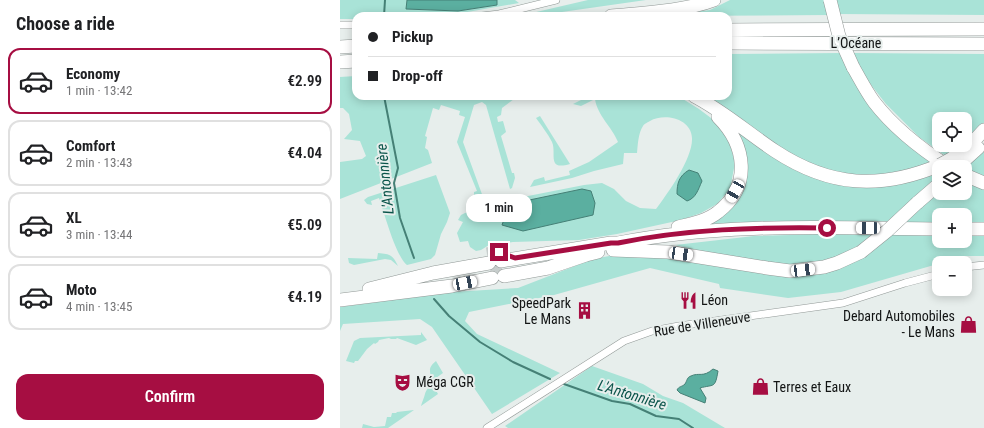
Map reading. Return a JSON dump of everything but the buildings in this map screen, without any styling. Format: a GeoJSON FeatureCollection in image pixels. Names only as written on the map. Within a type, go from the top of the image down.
{"type":"FeatureCollection","features":[{"type":"Feature","properties":{"kind":"highway"},"geometry":{"type":"LineString","coordinates":[[644,12],[677,8],[714,0]]}},
{"type":"Feature","properties":{"kind":"highway"},"geometry":{"type":"LineString","coordinates":[[830,0],[839,36],[852,67],[874,101],[894,124],[914,142],[944,160]]}},
{"type":"Feature","properties":{"kind":"highway","name":"L’Océane"},"geometry":{"type":"LineString","coordinates":[[732,30],[984,29]]}},
{"type":"Feature","properties":{"kind":"highway","name":"L’Océane"},"geometry":{"type":"LineString","coordinates":[[732,43],[984,44]]}},
{"type":"Feature","properties":{"kind":"highway"},"geometry":{"type":"LineString","coordinates":[[340,47],[352,46]]}},
{"type":"Feature","properties":{"kind":"highway"},"geometry":{"type":"LineString","coordinates":[[340,62],[352,61]]}},
{"type":"Feature","properties":{"kind":"highway"},"geometry":{"type":"LineString","coordinates":[[612,246],[618,239],[692,224],[707,219],[718,212],[735,191],[740,179],[741,167],[735,138],[715,115],[692,100]]}},
{"type":"Feature","properties":{"kind":"highway"},"geometry":{"type":"LineString","coordinates":[[700,100],[787,158],[826,176],[861,182],[886,181],[932,171]]}},
{"type":"Feature","properties":{"kind":"highway"},"geometry":{"type":"LineString","coordinates":[[959,160],[984,130]]}},
{"type":"Feature","properties":{"kind":"highway"},"geometry":{"type":"LineString","coordinates":[[961,160],[984,141]]}},
{"type":"Feature","properties":{"kind":"highway"},"geometry":{"type":"LineString","coordinates":[[972,176],[984,183]]}},
{"type":"Feature","properties":{"kind":"highway"},"geometry":{"type":"LineString","coordinates":[[340,295],[376,288],[433,273],[475,266],[496,265],[515,258],[612,246],[668,252],[766,268],[790,270],[824,267],[838,263],[861,252],[887,231],[932,190]]}},
{"type":"Feature","properties":{"kind":"highway"},"geometry":{"type":"LineString","coordinates":[[340,300],[452,286],[478,281],[494,284],[506,281],[519,273],[548,268],[618,243],[668,235],[730,229],[932,229]]}},
{"type":"Feature","properties":{"kind":"highway"},"geometry":{"type":"LineString","coordinates":[[972,229],[984,229]]}},
{"type":"Feature","properties":{"kind":"highway"},"geometry":{"type":"LineString","coordinates":[[496,265],[519,273]]}},
{"type":"Feature","properties":{"kind":"highway"},"geometry":{"type":"LineString","coordinates":[[478,281],[496,265]]}},
{"type":"Feature","properties":{"kind":"street"},"geometry":{"type":"LineString","coordinates":[[507,12],[556,0]]}},
{"type":"Feature","properties":{"kind":"street"},"geometry":{"type":"LineString","coordinates":[[340,25],[352,25]]}},
{"type":"Feature","properties":{"kind":"street"},"geometry":{"type":"LineString","coordinates":[[972,266],[984,265]]}},
{"type":"Feature","properties":{"kind":"street","name":"Rue de Villeneuve"},"geometry":{"type":"LineString","coordinates":[[487,428],[582,367],[634,336],[679,326],[843,303],[932,276]]}},
{"type":"Feature","properties":{"kind":"shaded area"},"geometry":{"type":"Polygon","coordinates":[[[340,0],[407,0],[406,9],[458,11],[497,5],[497,0],[515,0],[519,3],[467,12],[352,12],[352,19],[340,19],[340,0]]]}},
{"type":"Feature","properties":{"kind":"shaded area"},"geometry":{"type":"Polygon","coordinates":[[[407,0],[497,0],[497,5],[458,11],[406,9],[407,0]]]}},
{"type":"Feature","properties":{"kind":"shaded area"},"geometry":{"type":"Polygon","coordinates":[[[588,0],[646,0],[562,12],[536,12],[588,0]]]}},
{"type":"Feature","properties":{"kind":"shaded area"},"geometry":{"type":"Polygon","coordinates":[[[730,0],[826,0],[829,15],[732,16],[732,12],[694,12],[710,10],[730,0]]]}},
{"type":"Feature","properties":{"kind":"shaded area"},"geometry":{"type":"Polygon","coordinates":[[[834,0],[984,0],[984,15],[837,14],[834,0]]]}},
{"type":"Feature","properties":{"kind":"shaded area"},"geometry":{"type":"Polygon","coordinates":[[[842,53],[849,67],[932,160],[932,164],[869,179],[807,166],[704,100],[732,100],[732,54],[842,53]]]}},
{"type":"Feature","properties":{"kind":"shaded area"},"geometry":{"type":"Polygon","coordinates":[[[851,53],[984,54],[984,125],[972,137],[972,112],[932,112],[932,146],[919,137],[886,104],[857,67],[851,53]]]}},
{"type":"Feature","properties":{"kind":"shaded area"},"geometry":{"type":"Polygon","coordinates":[[[352,76],[352,100],[513,100],[502,108],[501,115],[497,117],[498,122],[503,121],[506,132],[501,136],[512,173],[514,173],[515,178],[512,188],[510,189],[486,105],[482,102],[474,105],[463,142],[483,197],[473,200],[472,198],[474,197],[474,192],[477,191],[457,142],[465,117],[459,115],[460,111],[441,105],[439,110],[433,108],[425,136],[427,137],[425,148],[428,150],[432,163],[340,199],[340,162],[362,159],[366,156],[360,141],[344,139],[352,130],[349,114],[343,108],[340,108],[340,77],[352,76]]]}},
{"type":"Feature","properties":{"kind":"shaded area"},"geometry":{"type":"Polygon","coordinates":[[[581,100],[593,100],[581,106],[573,104],[581,100]]]}},
{"type":"Feature","properties":{"kind":"shaded area"},"geometry":{"type":"Polygon","coordinates":[[[595,100],[684,100],[699,109],[715,121],[728,137],[735,163],[730,189],[717,204],[701,213],[681,220],[617,234],[579,240],[494,243],[476,251],[470,247],[468,241],[460,242],[457,233],[463,222],[458,220],[461,215],[465,213],[523,197],[584,185],[602,183],[614,189],[626,201],[640,208],[656,209],[679,175],[691,146],[692,138],[690,131],[687,126],[676,119],[662,117],[649,121],[644,125],[639,136],[637,153],[624,153],[623,164],[572,178],[530,187],[534,180],[544,177],[545,181],[570,175],[569,171],[589,162],[618,142],[596,105],[595,100]]]}},
{"type":"Feature","properties":{"kind":"shaded area"},"geometry":{"type":"Polygon","coordinates":[[[540,116],[570,164],[563,166],[555,163],[552,142],[536,118],[540,116]]]}},
{"type":"Feature","properties":{"kind":"shaded area"},"geometry":{"type":"Polygon","coordinates":[[[727,122],[837,183],[932,170],[932,185],[891,222],[802,221],[709,224],[744,174],[727,122]]]}},
{"type":"Feature","properties":{"kind":"shaded area"},"geometry":{"type":"Polygon","coordinates":[[[984,148],[984,178],[972,172],[972,161],[984,148]]]}},
{"type":"Feature","properties":{"kind":"shaded area"},"geometry":{"type":"Polygon","coordinates":[[[940,152],[954,152],[947,157],[940,152]]]}},
{"type":"Feature","properties":{"kind":"shaded area"},"geometry":{"type":"Polygon","coordinates":[[[689,170],[698,173],[702,181],[695,196],[687,201],[677,194],[677,190],[681,177],[689,170]]]}},
{"type":"Feature","properties":{"kind":"shaded area"},"geometry":{"type":"Polygon","coordinates":[[[436,175],[450,213],[441,234],[435,255],[431,259],[407,265],[395,244],[379,198],[371,201],[372,205],[367,204],[364,200],[368,197],[436,175]]]}},
{"type":"Feature","properties":{"kind":"shaded area"},"geometry":{"type":"Polygon","coordinates":[[[972,182],[984,186],[984,222],[972,222],[972,208],[932,208],[932,222],[902,222],[932,195],[932,200],[972,200],[972,182]]]}},
{"type":"Feature","properties":{"kind":"shaded area"},"geometry":{"type":"Polygon","coordinates":[[[582,189],[591,191],[595,203],[593,215],[523,231],[502,225],[507,211],[515,203],[582,189]]]}},
{"type":"Feature","properties":{"kind":"shaded area"},"geometry":{"type":"Polygon","coordinates":[[[890,232],[932,233],[932,248],[972,248],[972,233],[984,234],[984,256],[932,256],[932,266],[841,292],[788,298],[720,288],[719,284],[650,268],[554,295],[469,312],[465,321],[477,334],[560,373],[492,414],[432,327],[420,319],[343,324],[340,331],[340,307],[452,292],[518,288],[593,259],[620,254],[646,253],[802,274],[890,232]]]}},
{"type":"Feature","properties":{"kind":"shaded area"},"geometry":{"type":"Polygon","coordinates":[[[877,234],[843,257],[798,268],[735,259],[675,245],[754,236],[877,234]]]}},
{"type":"Feature","properties":{"kind":"shaded area"},"geometry":{"type":"Polygon","coordinates":[[[378,253],[391,256],[398,266],[391,260],[385,259],[354,265],[349,263],[348,258],[377,259],[378,253]]]}},
{"type":"Feature","properties":{"kind":"shaded area"},"geometry":{"type":"Polygon","coordinates":[[[421,332],[427,340],[416,345],[397,338],[379,340],[367,349],[358,361],[355,361],[354,363],[346,361],[354,341],[360,338],[421,335],[421,332]]]}},
{"type":"Feature","properties":{"kind":"shaded area"},"geometry":{"type":"Polygon","coordinates":[[[436,361],[443,373],[433,380],[434,387],[438,394],[421,406],[431,379],[430,369],[436,361]]]}},
{"type":"Feature","properties":{"kind":"shaded area"},"geometry":{"type":"Polygon","coordinates":[[[592,366],[643,384],[663,396],[683,403],[725,428],[508,428],[505,426],[592,366]]]}},
{"type":"Feature","properties":{"kind":"shaded area"},"geometry":{"type":"Polygon","coordinates":[[[713,369],[718,371],[715,383],[711,386],[700,388],[706,398],[705,403],[680,393],[677,390],[685,384],[688,378],[694,375],[710,372],[713,369]]]}},
{"type":"Feature","properties":{"kind":"shaded area"},"geometry":{"type":"Polygon","coordinates":[[[414,410],[388,428],[362,428],[363,424],[374,427],[385,426],[387,417],[391,417],[392,413],[414,410]]]}},
{"type":"Feature","properties":{"kind":"waterway","name":"L'Antonnière"},"geometry":{"type":"LineString","coordinates":[[384,12],[385,0]]}},
{"type":"Feature","properties":{"kind":"waterway","name":"L'Antonnière"},"geometry":{"type":"LineString","coordinates":[[385,100],[398,168],[394,183],[400,218],[414,258]]}},
{"type":"Feature","properties":{"kind":"waterway","name":"L'Antonnière"},"geometry":{"type":"LineString","coordinates":[[434,299],[449,316],[480,342],[513,362],[550,379]]}},
{"type":"Feature","properties":{"kind":"waterway","name":"L'Antonnière"},"geometry":{"type":"LineString","coordinates":[[564,384],[612,401],[630,404],[656,416],[679,419],[693,428]]}},
{"type":"Feature","properties":{"kind":"tunnel"},"geometry":{"type":"LineString","coordinates":[[487,254],[499,252]]}},
{"type":"Feature","properties":{"kind":"tunnel"},"geometry":{"type":"LineString","coordinates":[[490,269],[502,267]]}},
{"type":"Feature","properties":{"kind":"place","name":"Léon"},"geometry":{"type":"Point","coordinates":[688,300]}},
{"type":"Feature","properties":{"kind":"place","name":"SpeedPark Le Mans"},"geometry":{"type":"Point","coordinates":[584,311]}},
{"type":"Feature","properties":{"kind":"place","name":"Debard Automobiles - Le Mans"},"geometry":{"type":"Point","coordinates":[968,324]}},
{"type":"Feature","properties":{"kind":"place","name":"Méga CGR"},"geometry":{"type":"Point","coordinates":[403,382]}},
{"type":"Feature","properties":{"kind":"place","name":"Terres et Eaux"},"geometry":{"type":"Point","coordinates":[760,387]}},
{"type":"Feature","properties":{"kind":"route"},"geometry":{"type":"LineString","coordinates":[[499,252],[515,258],[554,251],[699,232],[735,229],[827,228]]}}]}
